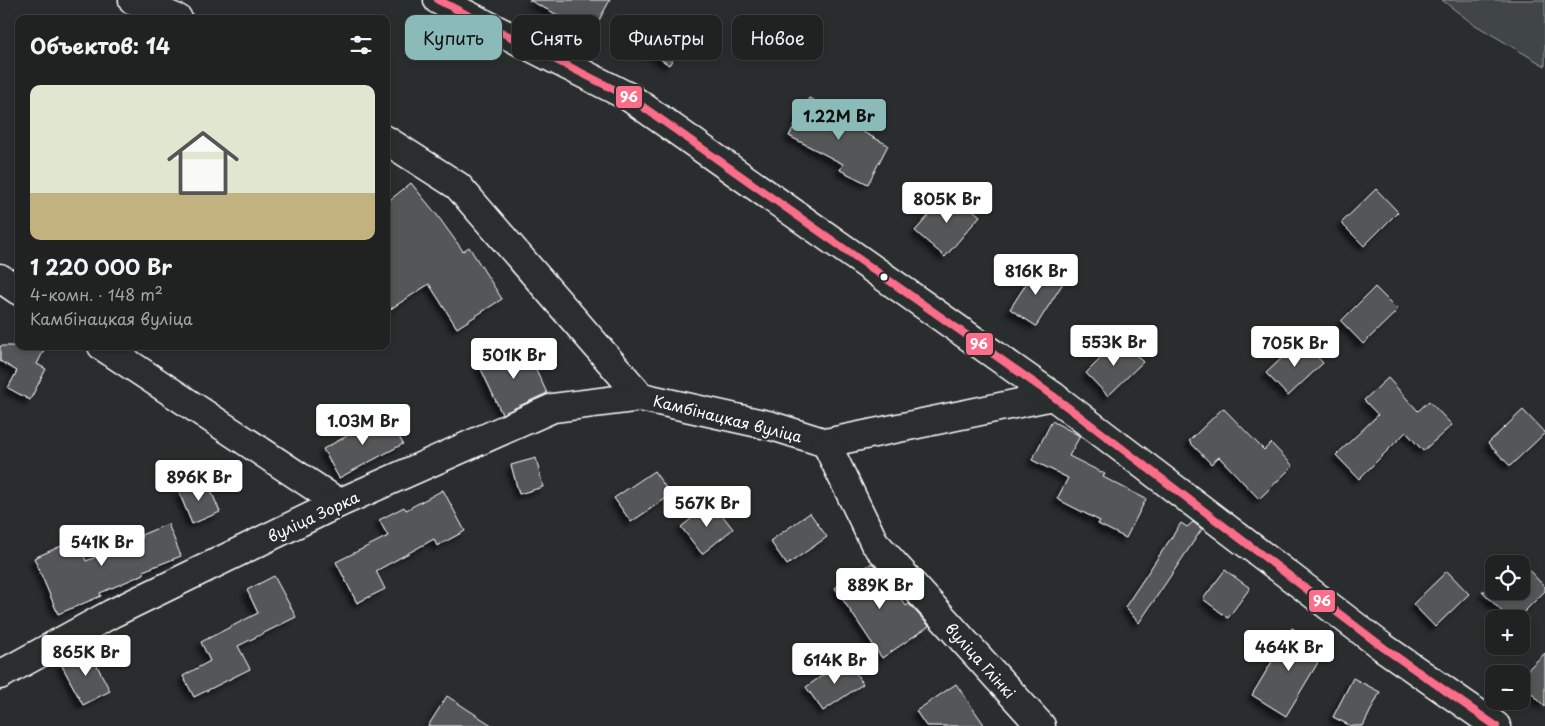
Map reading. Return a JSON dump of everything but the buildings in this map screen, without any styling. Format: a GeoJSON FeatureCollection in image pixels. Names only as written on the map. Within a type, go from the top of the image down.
{"type":"FeatureCollection","features":[{"type":"Feature","properties":{"kind":"street"},"geometry":{"type":"LineString","coordinates":[[133,0],[169,15]]}},
{"type":"Feature","properties":{"kind":"street"},"geometry":{"type":"LineString","coordinates":[[438,0],[629,97],[1053,396],[1384,648],[1496,726]]}},
{"type":"Feature","properties":{"kind":"street","name":"Камбінацкая вуліца"},"geometry":{"type":"LineString","coordinates":[[390,143],[458,186],[641,397],[772,426],[826,442],[1053,396]]}},
{"type":"Feature","properties":{"kind":"street"},"geometry":{"type":"LineString","coordinates":[[0,278],[15,288]]}},
{"type":"Feature","properties":{"kind":"street"},"geometry":{"type":"LineString","coordinates":[[108,350],[338,503]]}},
{"type":"Feature","properties":{"kind":"street","name":"вуліца Зорка"},"geometry":{"type":"LineString","coordinates":[[0,675],[111,614],[338,503],[553,408],[641,397]]}},
{"type":"Feature","properties":{"kind":"street","name":"вуліца Глінкі"},"geometry":{"type":"LineString","coordinates":[[826,442],[874,542],[1042,726]]}},
{"type":"Feature","properties":{"kind":"shaded area"},"geometry":{"type":"Polygon","coordinates":[[[1442,0],[1545,0],[1545,66],[1472,23],[1442,0]]]}},
{"type":"Feature","properties":{"kind":"transit line","name":"96"},"geometry":{"type":"LineString","coordinates":[[438,0],[629,97],[1053,396],[1384,648],[1496,726]]}}]}
